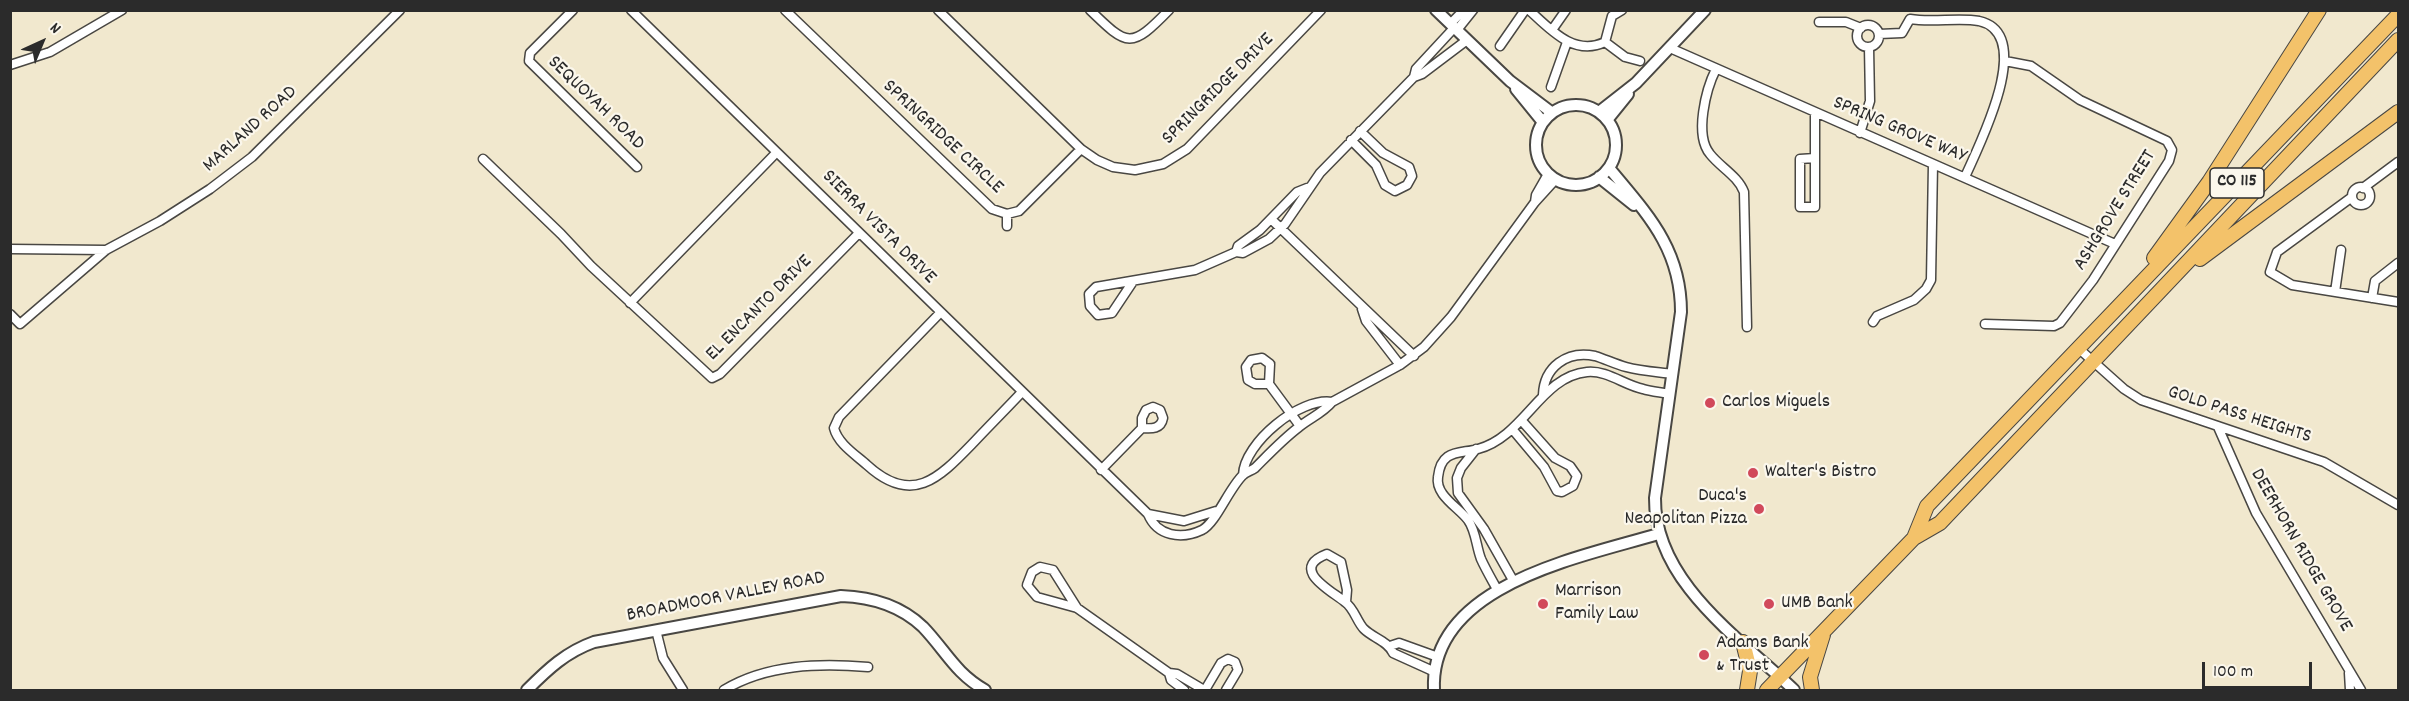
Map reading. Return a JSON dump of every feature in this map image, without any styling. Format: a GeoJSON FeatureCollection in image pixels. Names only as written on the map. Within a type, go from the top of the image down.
{"type":"FeatureCollection","features":[{"type":"Feature","properties":{"kind":"highway"},"geometry":{"type":"LineString","coordinates":[[2088,336],[2187,214],[2319,10]]}},
{"type":"Feature","properties":{"kind":"highway","name":"CO 115"},"geometry":{"type":"LineString","coordinates":[[1914,538],[1927,506],[2077,347],[2398,15]]}},
{"type":"Feature","properties":{"kind":"highway","name":"CO 115"},"geometry":{"type":"LineString","coordinates":[[1767,690],[1914,538],[1940,523],[2397,41]]}},
{"type":"Feature","properties":{"kind":"highway"},"geometry":{"type":"LineString","coordinates":[[2142,310],[2223,240],[2398,112]]}},
{"type":"Feature","properties":{"kind":"highway"},"geometry":{"type":"LineString","coordinates":[[1812,690],[1810,677],[1824,632]]}},
{"type":"Feature","properties":{"kind":"highway"},"geometry":{"type":"LineString","coordinates":[[1743,642],[1750,670],[1747,690]]}},
{"type":"Feature","properties":{"kind":"street"},"geometry":{"type":"LineString","coordinates":[[10,65],[50,52],[122,10]]}},
{"type":"Feature","properties":{"kind":"street","name":"MARLAND ROAD"},"geometry":{"type":"LineString","coordinates":[[10,314],[20,324],[106,250],[160,221],[226,178],[264,146],[400,10]]}},
{"type":"Feature","properties":{"kind":"street","name":"SEQUOYAH ROAD"},"geometry":{"type":"LineString","coordinates":[[573,10],[530,53],[529,61],[637,167]]}},
{"type":"Feature","properties":{"kind":"street","name":"SIERRA VISTA DRIVE"},"geometry":{"type":"LineString","coordinates":[[631,10],[858,234],[1148,514],[1152,525],[1163,531],[1186,535],[1209,526],[1215,520],[1216,511]]}},
{"type":"Feature","properties":{"kind":"street","name":"SPRINGRIDGE CIRCLE"},"geometry":{"type":"LineString","coordinates":[[785,10],[987,205],[1008,214],[1026,205],[1081,149]]}},
{"type":"Feature","properties":{"kind":"street","name":"SPRINGRIDGE DRIVE"},"geometry":{"type":"LineString","coordinates":[[938,10],[1081,149],[1105,164],[1125,169],[1154,167],[1172,160],[1187,149],[1321,10]]}},
{"type":"Feature","properties":{"kind":"street"},"geometry":{"type":"LineString","coordinates":[[1091,11],[1116,34],[1131,39],[1147,33],[1169,10]]}},
{"type":"Feature","properties":{"kind":"street"},"geometry":{"type":"LineString","coordinates":[[1436,10],[1510,81],[1551,112]]}},
{"type":"Feature","properties":{"kind":"street"},"geometry":{"type":"LineString","coordinates":[[1454,28],[1464,10]]}},
{"type":"Feature","properties":{"kind":"street"},"geometry":{"type":"LineString","coordinates":[[1414,77],[1416,69],[1473,10]]}},
{"type":"Feature","properties":{"kind":"street"},"geometry":{"type":"LineString","coordinates":[[1500,46],[1527,10],[1567,42],[1579,46],[1605,42],[1625,57],[1640,62]]}},
{"type":"Feature","properties":{"kind":"street"},"geometry":{"type":"LineString","coordinates":[[1552,30],[1566,10]]}},
{"type":"Feature","properties":{"kind":"street"},"geometry":{"type":"LineString","coordinates":[[1605,42],[1611,13],[1622,10]]}},
{"type":"Feature","properties":{"kind":"street"},"geometry":{"type":"LineString","coordinates":[[1603,116],[1705,10]]}},
{"type":"Feature","properties":{"kind":"street"},"geometry":{"type":"LineString","coordinates":[[1819,22],[1846,22],[1861,28],[1871,25],[1880,34],[1902,33],[1910,19],[1938,22],[1979,21],[1998,33],[2004,47],[2005,61],[1994,110],[1965,177]]}},
{"type":"Feature","properties":{"kind":"street"},"geometry":{"type":"LineString","coordinates":[[1861,28],[1858,41],[1869,47]]}},
{"type":"Feature","properties":{"kind":"street"},"geometry":{"type":"LineString","coordinates":[[1869,47],[1878,42],[1880,34]]}},
{"type":"Feature","properties":{"kind":"street"},"geometry":{"type":"LineString","coordinates":[[1131,39],[1131,51]]}},
{"type":"Feature","properties":{"kind":"street"},"geometry":{"type":"LineString","coordinates":[[1132,283],[1112,313],[1098,315],[1090,306],[1089,294],[1096,287],[1132,283],[1195,270],[1236,252],[1243,253],[1269,239],[1280,229],[1304,197],[1307,188],[1351,140],[1414,77],[1422,74],[1467,40]]}},
{"type":"Feature","properties":{"kind":"street"},"geometry":{"type":"LineString","coordinates":[[1551,87],[1567,42]]}},
{"type":"Feature","properties":{"kind":"street"},"geometry":{"type":"LineString","coordinates":[[1860,133],[1870,101],[1869,47]]}},
{"type":"Feature","properties":{"kind":"street","name":"SPRING GROVE WAY"},"geometry":{"type":"LineString","coordinates":[[1670,48],[2115,244]]}},
{"type":"Feature","properties":{"kind":"street","name":"ASHGROVE STREET"},"geometry":{"type":"LineString","coordinates":[[1985,324],[2057,325],[2071,312],[2169,161],[2170,146],[2162,139],[2080,100],[2031,66],[2005,61]]}},
{"type":"Feature","properties":{"kind":"street"},"geometry":{"type":"LineString","coordinates":[[1716,69],[1704,98],[1704,144],[1709,154],[1744,192],[1746,327]]}},
{"type":"Feature","properties":{"kind":"street"},"geometry":{"type":"LineString","coordinates":[[1510,81],[1542,121]]}},
{"type":"Feature","properties":{"kind":"street"},"geometry":{"type":"LineString","coordinates":[[1579,105],[1603,116],[1616,142],[1615,154],[1609,168],[1599,177],[1577,185],[1552,177],[1540,163],[1536,148],[1537,135],[1542,121],[1551,112],[1565,106],[1579,105]]}},
{"type":"Feature","properties":{"kind":"street"},"geometry":{"type":"LineString","coordinates":[[1815,113],[1815,158],[1815,207],[1800,207],[1800,159],[1815,158]]}},
{"type":"Feature","properties":{"kind":"street"},"geometry":{"type":"LineString","coordinates":[[1351,140],[1376,165],[1385,185],[1395,191],[1407,185],[1412,176],[1409,167],[1383,153],[1360,131]]}},
{"type":"Feature","properties":{"kind":"street"},"geometry":{"type":"LineString","coordinates":[[630,303],[776,153]]}},
{"type":"Feature","properties":{"kind":"street","name":"EL ENCANTO DRIVE"},"geometry":{"type":"LineString","coordinates":[[483,159],[706,375],[716,377],[858,234]]}},
{"type":"Feature","properties":{"kind":"street"},"geometry":{"type":"LineString","coordinates":[[2398,162],[2364,188],[2354,190],[2352,197],[2277,252],[2270,272],[2292,285],[2398,302]]}},
{"type":"Feature","properties":{"kind":"street"},"geometry":{"type":"LineString","coordinates":[[1873,322],[1877,316],[1914,300],[1926,289],[1931,280],[1934,164]]}},
{"type":"Feature","properties":{"kind":"street"},"geometry":{"type":"LineString","coordinates":[[1609,168],[1666,242],[1680,282],[1681,312],[1655,498],[1658,534],[1666,554],[1682,581],[1794,690]]}},
{"type":"Feature","properties":{"kind":"street"},"geometry":{"type":"LineString","coordinates":[[1148,514],[1184,521],[1216,511],[1243,475],[1252,470],[1300,426],[1325,410],[1332,402],[1414,356],[1450,316],[1535,201],[1536,195],[1552,177]]}},
{"type":"Feature","properties":{"kind":"street"},"geometry":{"type":"LineString","coordinates":[[1599,177],[1642,210]]}},
{"type":"Feature","properties":{"kind":"street"},"geometry":{"type":"LineString","coordinates":[[1236,252],[1238,246],[1271,219],[1297,192],[1307,188]]}},
{"type":"Feature","properties":{"kind":"street"},"geometry":{"type":"LineString","coordinates":[[2352,197],[2356,204],[2367,204],[2370,194],[2364,188]]}},
{"type":"Feature","properties":{"kind":"street"},"geometry":{"type":"LineString","coordinates":[[1007,226],[1008,214]]}},
{"type":"Feature","properties":{"kind":"street"},"geometry":{"type":"LineString","coordinates":[[1271,219],[1362,309],[1372,314],[1414,356]]}},
{"type":"Feature","properties":{"kind":"street","name":"MARLAND ROAD"},"geometry":{"type":"LineString","coordinates":[[10,249],[106,250]]}},
{"type":"Feature","properties":{"kind":"street"},"geometry":{"type":"LineString","coordinates":[[2335,292],[2341,250]]}},
{"type":"Feature","properties":{"kind":"street"},"geometry":{"type":"LineString","coordinates":[[2372,298],[2375,281],[2398,263]]}},
{"type":"Feature","properties":{"kind":"street"},"geometry":{"type":"LineString","coordinates":[[1362,309],[1366,321],[1400,365]]}},
{"type":"Feature","properties":{"kind":"street"},"geometry":{"type":"LineString","coordinates":[[940,313],[838,417],[834,428],[841,442],[882,477],[907,485],[924,484],[946,471],[1022,392]]}},
{"type":"Feature","properties":{"kind":"street","name":"GOLD PASS HEIGHTS"},"geometry":{"type":"LineString","coordinates":[[2077,347],[2125,390],[2141,400],[2324,462],[2398,505]]}},
{"type":"Feature","properties":{"kind":"street"},"geometry":{"type":"LineString","coordinates":[[1543,395],[1546,375],[1565,359],[1589,355],[1613,364],[1672,374]]}},
{"type":"Feature","properties":{"kind":"street"},"geometry":{"type":"LineString","coordinates":[[1610,376],[1613,364]]}},
{"type":"Feature","properties":{"kind":"street"},"geometry":{"type":"LineString","coordinates":[[1498,591],[1480,556],[1458,493],[1457,478],[1461,468],[1476,449],[1513,430],[1543,395],[1576,374],[1597,372],[1642,389],[1670,394]]}},
{"type":"Feature","properties":{"kind":"street"},"geometry":{"type":"LineString","coordinates":[[1269,384],[1300,426]]}},
{"type":"Feature","properties":{"kind":"street"},"geometry":{"type":"LineString","coordinates":[[1243,475],[1244,464],[1254,448],[1291,414],[1322,400],[1332,402]]}},
{"type":"Feature","properties":{"kind":"street"},"geometry":{"type":"LineString","coordinates":[[1513,430],[1545,467],[1557,491],[1562,492],[1573,486],[1577,476],[1574,471],[1555,458],[1522,421]]}},
{"type":"Feature","properties":{"kind":"street","name":"DEERHORN RIDGE GROVE"},"geometry":{"type":"LineString","coordinates":[[2218,427],[2256,513],[2348,670],[2350,690]]}},
{"type":"Feature","properties":{"kind":"street"},"geometry":{"type":"LineString","coordinates":[[1101,470],[1142,428]]}},
{"type":"Feature","properties":{"kind":"street"},"geometry":{"type":"LineString","coordinates":[[1476,449],[1465,449],[1451,454],[1440,466],[1437,480],[1443,494],[1484,529],[1514,582]]}},
{"type":"Feature","properties":{"kind":"street"},"geometry":{"type":"LineString","coordinates":[[1434,690],[1438,657],[1456,626],[1498,591],[1572,558],[1658,534]]}},
{"type":"Feature","properties":{"kind":"street"},"geometry":{"type":"LineString","coordinates":[[1346,602],[1347,590],[1341,562],[1327,554],[1319,557],[1315,561],[1313,576],[1318,583],[1346,602],[1363,628],[1390,646],[1392,653],[1435,672]]}},
{"type":"Feature","properties":{"kind":"street"},"geometry":{"type":"LineString","coordinates":[[1077,608],[1053,570],[1040,567],[1032,572],[1027,585],[1032,593],[1042,599],[1077,608],[1168,674],[1171,680],[1184,690]]}},
{"type":"Feature","properties":{"kind":"street","name":"BROADMOOR VALLEY ROAD"},"geometry":{"type":"LineString","coordinates":[[527,690],[550,667],[574,649],[613,638],[825,597],[861,597],[895,608],[921,626],[960,674],[985,690]]}},
{"type":"Feature","properties":{"kind":"street"},"geometry":{"type":"LineString","coordinates":[[656,630],[663,658],[683,690]]}},
{"type":"Feature","properties":{"kind":"street"},"geometry":{"type":"LineString","coordinates":[[1390,646],[1399,643],[1438,657]]}},
{"type":"Feature","properties":{"kind":"street"},"geometry":{"type":"LineString","coordinates":[[1168,674],[1177,674],[1204,690],[1221,663],[1228,659],[1235,662],[1238,670],[1226,690]]}},
{"type":"Feature","properties":{"kind":"street"},"geometry":{"type":"LineString","coordinates":[[724,690],[754,676],[813,664],[868,667]]}},
{"type":"Feature","properties":{"kind":"street"},"geometry":{"type":"LineString","coordinates":[[2348,670],[2361,690]]}},
{"type":"Feature","properties":{"kind":"place","name":"Carlos Miguels"},"geometry":{"type":"Point","coordinates":[1710,403]}},
{"type":"Feature","properties":{"kind":"place","name":"Walter's Bistro"},"geometry":{"type":"Point","coordinates":[1753,473]}},
{"type":"Feature","properties":{"kind":"place","name":"Duca's Neapolitan Pizza"},"geometry":{"type":"Point","coordinates":[1759,509]}},
{"type":"Feature","properties":{"kind":"place","name":"Marrison Family Law"},"geometry":{"type":"Point","coordinates":[1543,604]}},
{"type":"Feature","properties":{"kind":"place","name":"UMB Bank"},"geometry":{"type":"Point","coordinates":[1769,604]}},
{"type":"Feature","properties":{"kind":"place","name":"Adams Bank & Trust"},"geometry":{"type":"Point","coordinates":[1704,655]}}]}
